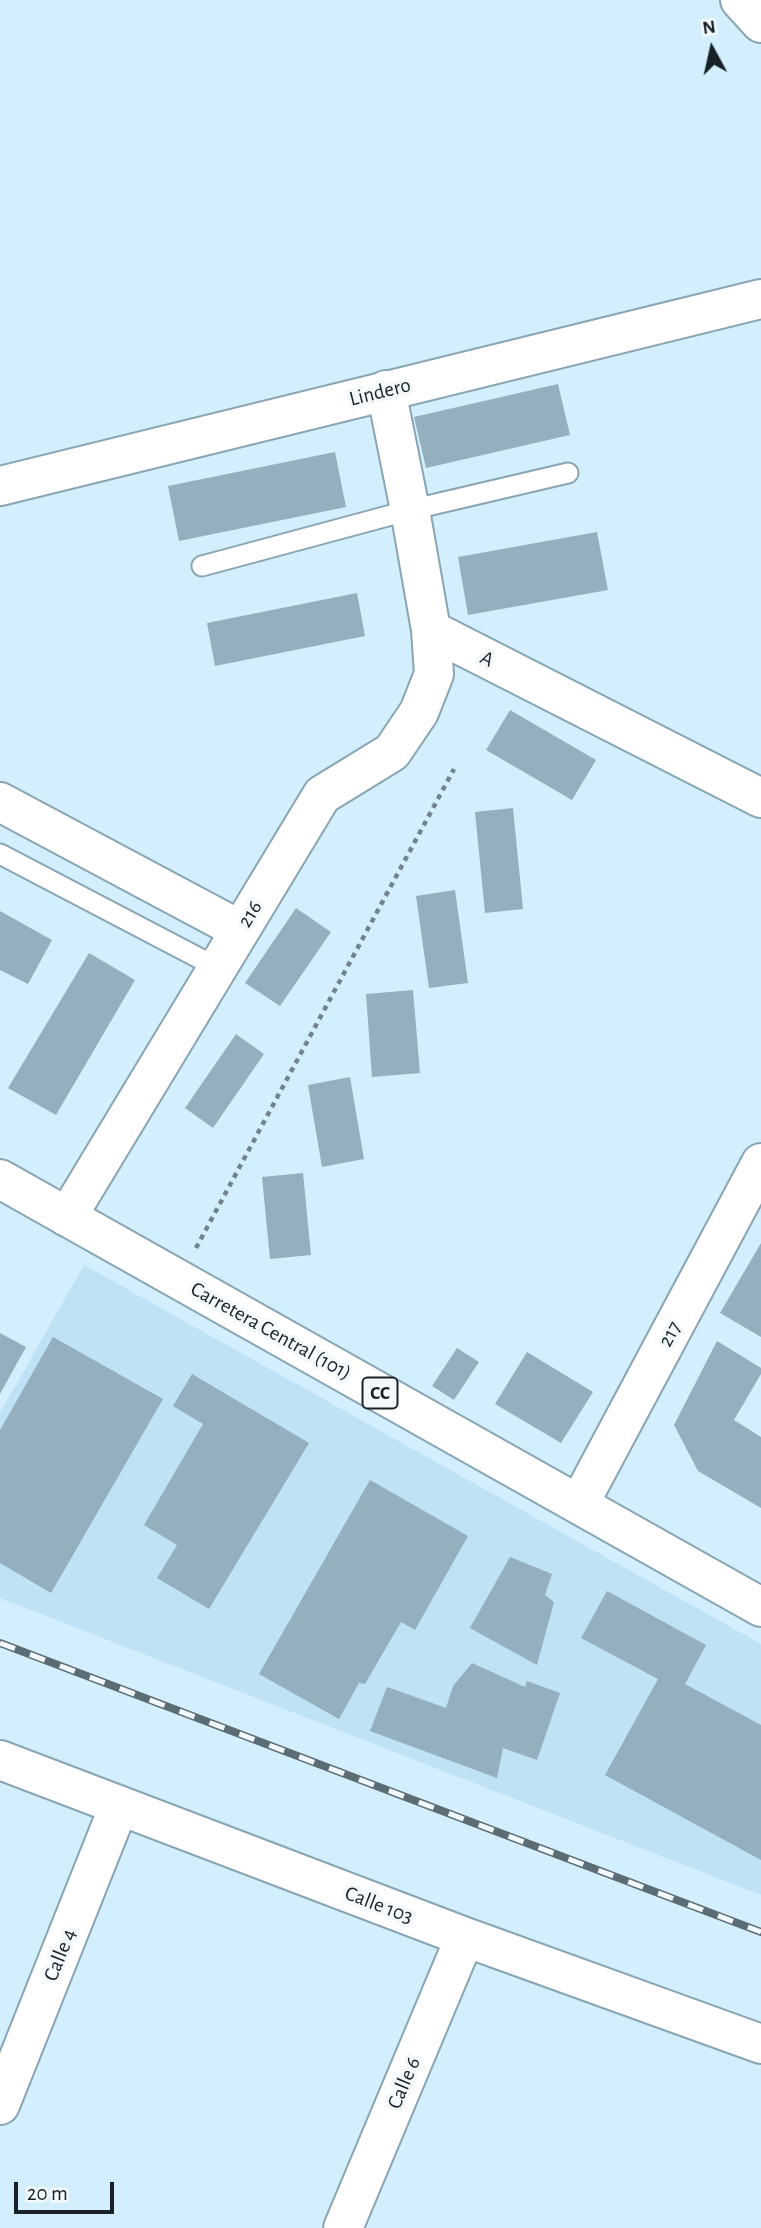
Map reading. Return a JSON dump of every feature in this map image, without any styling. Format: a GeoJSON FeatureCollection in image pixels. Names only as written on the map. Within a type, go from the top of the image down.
{"type":"FeatureCollection","features":[{"type":"Feature","properties":{"kind":"street"},"geometry":{"type":"LineString","coordinates":[[740,0],[761,23]]}},
{"type":"Feature","properties":{"kind":"street","name":"Lindero"},"geometry":{"type":"LineString","coordinates":[[0,486],[761,299]]}},
{"type":"Feature","properties":{"kind":"street"},"geometry":{"type":"LineString","coordinates":[[386,390],[411,510],[430,630]]}},
{"type":"Feature","properties":{"kind":"street","name":"A"},"geometry":{"type":"LineString","coordinates":[[430,630],[761,798]]}},
{"type":"Feature","properties":{"kind":"street","name":"216"},"geometry":{"type":"LineString","coordinates":[[67,1217],[322,795],[392,752],[419,712],[433,674],[430,630]]}},
{"type":"Feature","properties":{"kind":"street"},"geometry":{"type":"LineString","coordinates":[[0,802],[240,930]]}},
{"type":"Feature","properties":{"kind":"street","name":"217"},"geometry":{"type":"LineString","coordinates":[[579,1504],[761,1163]]}},
{"type":"Feature","properties":{"kind":"street","name":"Carretera Central (101)"},"geometry":{"type":"LineString","coordinates":[[0,1179],[761,1607]]}},
{"type":"Feature","properties":{"kind":"street","name":"Calle 103"},"geometry":{"type":"LineString","coordinates":[[0,1760],[465,1937],[761,2044]]}},
{"type":"Feature","properties":{"kind":"street","name":"Calle 4"},"geometry":{"type":"LineString","coordinates":[[0,2105],[119,1806]]}},
{"type":"Feature","properties":{"kind":"street","name":"Calle 6"},"geometry":{"type":"LineString","coordinates":[[344,2228],[465,1937]]}},
{"type":"Feature","properties":{"kind":"lane"},"geometry":{"type":"LineString","coordinates":[[202,566],[411,510],[568,473]]}},
{"type":"Feature","properties":{"kind":"lane"},"geometry":{"type":"LineString","coordinates":[[0,854],[218,968]]}},
{"type":"Feature","properties":{"kind":"path"},"geometry":{"type":"LineString","coordinates":[[179,1280],[454,769]]}},
{"type":"Feature","properties":{"kind":"shaded area"},"geometry":{"type":"Polygon","coordinates":[[[84,1265],[761,1644],[761,1895],[0,1598],[0,1413],[84,1265]]]}},
{"type":"Feature","properties":{"kind":"building"},"geometry":{"type":"Polygon","coordinates":[[[558,384],[570,435],[426,468],[414,417],[558,384]]]}},
{"type":"Feature","properties":{"kind":"building"},"geometry":{"type":"Polygon","coordinates":[[[335,452],[346,507],[179,541],[168,486],[335,452]]]}},
{"type":"Feature","properties":{"kind":"building"},"geometry":{"type":"Polygon","coordinates":[[[597,532],[608,590],[468,615],[458,557],[597,532]]]}},
{"type":"Feature","properties":{"kind":"building"},"geometry":{"type":"Polygon","coordinates":[[[357,593],[365,636],[215,666],[207,623],[357,593]]]}},
{"type":"Feature","properties":{"kind":"building"},"geometry":{"type":"Polygon","coordinates":[[[510,710],[596,760],[572,800],[486,750],[510,710]]]}},
{"type":"Feature","properties":{"kind":"building"},"geometry":{"type":"Polygon","coordinates":[[[513,808],[523,909],[485,913],[475,812],[513,808]]]}},
{"type":"Feature","properties":{"kind":"building"},"geometry":{"type":"Polygon","coordinates":[[[455,890],[468,983],[429,988],[416,896],[455,890]]]}},
{"type":"Feature","properties":{"kind":"building"},"geometry":{"type":"Polygon","coordinates":[[[296,908],[331,932],[280,1006],[245,983],[296,908]]]}},
{"type":"Feature","properties":{"kind":"building"},"geometry":{"type":"Polygon","coordinates":[[[0,911],[52,940],[28,984],[0,970],[0,911]]]}},
{"type":"Feature","properties":{"kind":"building"},"geometry":{"type":"Polygon","coordinates":[[[89,953],[135,980],[56,1115],[8,1088],[89,953]]]}},
{"type":"Feature","properties":{"kind":"building"},"geometry":{"type":"Polygon","coordinates":[[[413,990],[420,1073],[372,1077],[366,994],[413,990]]]}},
{"type":"Feature","properties":{"kind":"building"},"geometry":{"type":"Polygon","coordinates":[[[236,1034],[264,1054],[213,1128],[185,1108],[236,1034]]]}},
{"type":"Feature","properties":{"kind":"building"},"geometry":{"type":"Polygon","coordinates":[[[350,1077],[364,1159],[322,1167],[308,1085],[350,1077]]]}},
{"type":"Feature","properties":{"kind":"building"},"geometry":{"type":"Polygon","coordinates":[[[303,1173],[311,1255],[270,1259],[262,1177],[303,1173]]]}},
{"type":"Feature","properties":{"kind":"building"},"geometry":{"type":"Polygon","coordinates":[[[761,1243],[761,1337],[720,1313],[761,1243]]]}},
{"type":"Feature","properties":{"kind":"building"},"geometry":{"type":"Polygon","coordinates":[[[0,1333],[26,1347],[0,1394],[0,1333]]]}},
{"type":"Feature","properties":{"kind":"building"},"geometry":{"type":"Polygon","coordinates":[[[53,1337],[163,1399],[51,1593],[0,1563],[0,1430],[53,1337]]]}},
{"type":"Feature","properties":{"kind":"building"},"geometry":{"type":"Polygon","coordinates":[[[717,1341],[761,1368],[761,1374],[734,1420],[761,1437],[761,1508],[698,1471],[674,1425],[717,1341]]]}},
{"type":"Feature","properties":{"kind":"building"},"geometry":{"type":"Polygon","coordinates":[[[457,1348],[479,1362],[454,1400],[432,1386],[457,1348]]]}},
{"type":"Feature","properties":{"kind":"building"},"geometry":{"type":"Polygon","coordinates":[[[527,1352],[593,1392],[561,1443],[495,1404],[527,1352]]]}},
{"type":"Feature","properties":{"kind":"building"},"geometry":{"type":"Polygon","coordinates":[[[192,1374],[309,1443],[209,1609],[157,1578],[177,1545],[144,1525],[203,1424],[173,1406],[192,1374]]]}},
{"type":"Feature","properties":{"kind":"building"},"geometry":{"type":"Polygon","coordinates":[[[370,1480],[468,1536],[415,1630],[401,1622],[365,1684],[359,1683],[339,1719],[259,1674],[370,1480]]]}},
{"type":"Feature","properties":{"kind":"building"},"geometry":{"type":"Polygon","coordinates":[[[510,1557],[552,1574],[545,1595],[554,1602],[537,1665],[470,1628],[510,1557]]]}},
{"type":"Feature","properties":{"kind":"building"},"geometry":{"type":"Polygon","coordinates":[[[607,1591],[706,1645],[685,1684],[761,1725],[761,1860],[605,1775],[658,1679],[581,1638],[607,1591]]]}},
{"type":"Feature","properties":{"kind":"building"},"geometry":{"type":"Polygon","coordinates":[[[472,1663],[525,1687],[527,1681],[560,1693],[537,1760],[503,1748],[497,1778],[370,1731],[387,1687],[446,1708],[453,1686],[472,1663]]]}},
{"type":"Feature","properties":{"kind":"railway"},"geometry":{"type":"LineString","coordinates":[[0,1643],[761,1932]]}}]}
